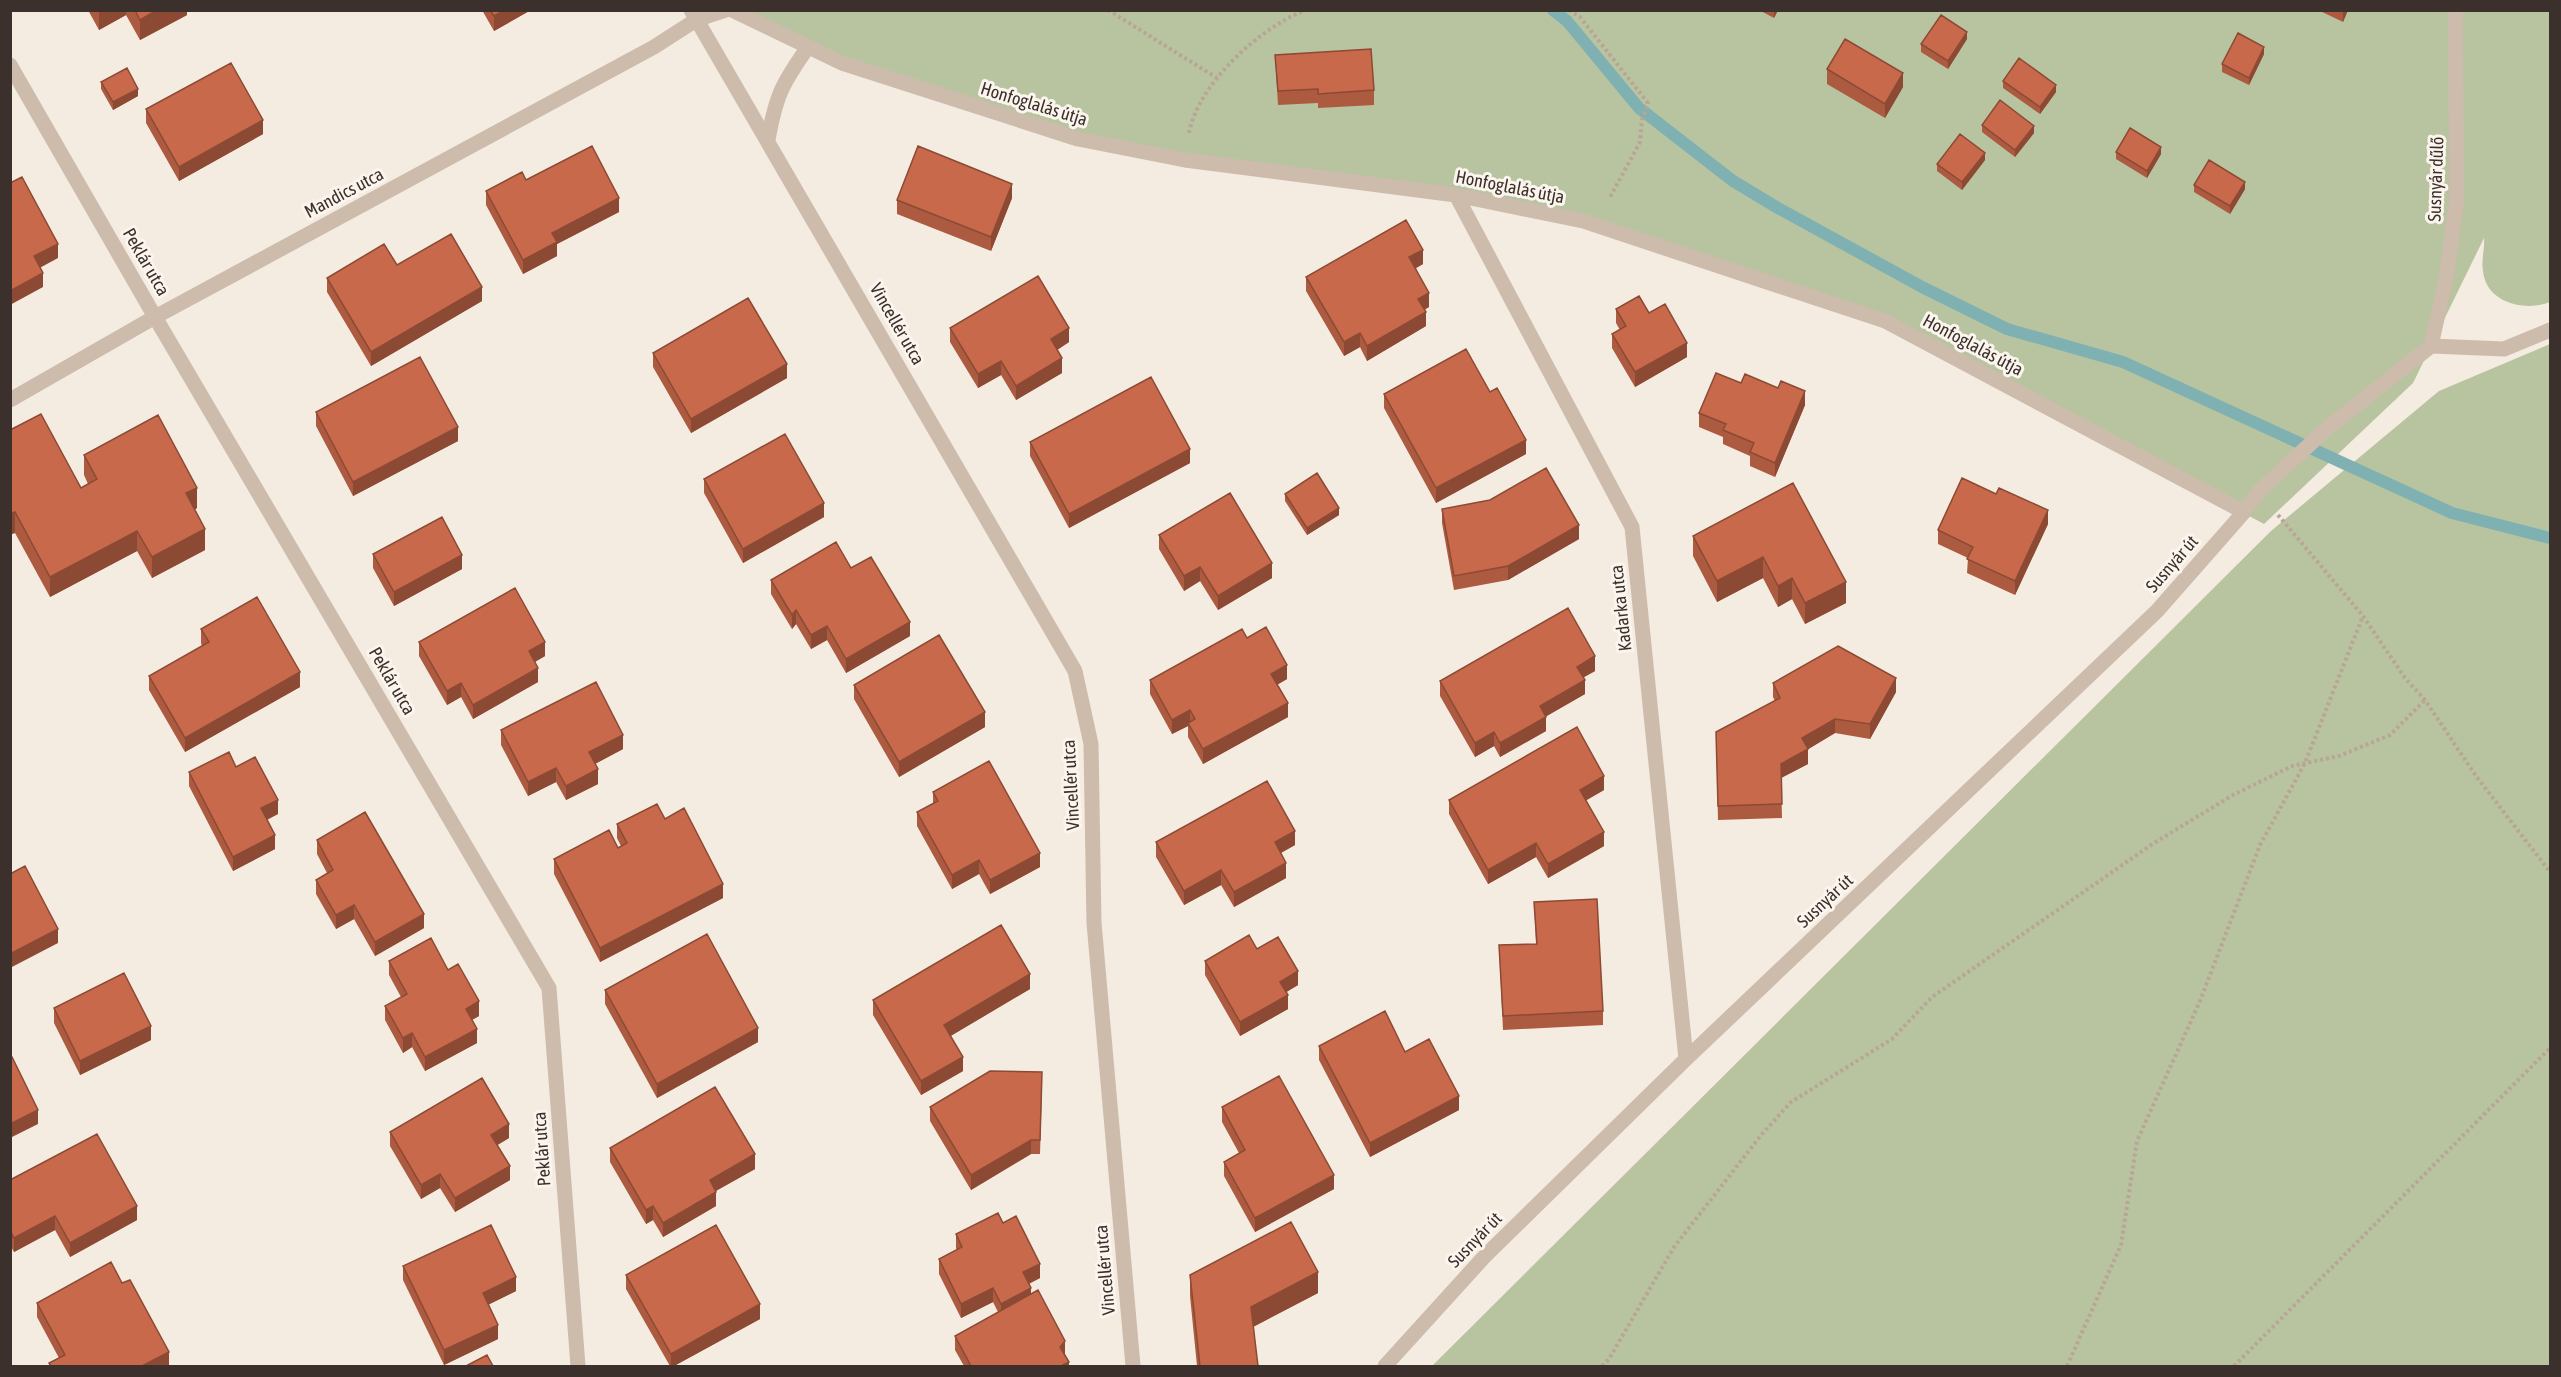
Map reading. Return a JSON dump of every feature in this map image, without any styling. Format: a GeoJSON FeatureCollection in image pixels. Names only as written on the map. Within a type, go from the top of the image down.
{"type":"FeatureCollection","features":[{"type":"Feature","properties":{"kind":"street"},"geometry":{"type":"LineString","coordinates":[[694,15],[726,10]]}},
{"type":"Feature","properties":{"kind":"street","name":"Honfoglalás útja"},"geometry":{"type":"LineString","coordinates":[[732,10],[842,63],[1078,139],[1185,160],[1456,195],[1583,221],[1886,321],[2244,512]]}},
{"type":"Feature","properties":{"kind":"street","name":"Susnyár dűlő"},"geometry":{"type":"LineString","coordinates":[[2431,346],[2446,278],[2457,199],[2455,10]]}},
{"type":"Feature","properties":{"kind":"street","name":"Vincellér utca"},"geometry":{"type":"LineString","coordinates":[[694,15],[1075,671],[1091,744],[1094,923],[1133,1366]]}},
{"type":"Feature","properties":{"kind":"street","name":"Mandics utca"},"geometry":{"type":"LineString","coordinates":[[10,400],[155,317],[654,47],[694,15]]}},
{"type":"Feature","properties":{"kind":"street"},"geometry":{"type":"LineString","coordinates":[[768,140],[778,95],[785,78],[808,47]]}},
{"type":"Feature","properties":{"kind":"street","name":"Peklár utca"},"geometry":{"type":"LineString","coordinates":[[10,65],[155,317],[549,988],[578,1366]]}},
{"type":"Feature","properties":{"kind":"street","name":"Kadarka utca"},"geometry":{"type":"LineString","coordinates":[[1456,195],[1632,527],[1686,1059]]}},
{"type":"Feature","properties":{"kind":"street"},"geometry":{"type":"LineString","coordinates":[[2431,346],[2504,349],[2550,330]]}},
{"type":"Feature","properties":{"kind":"street","name":"Susnyár út"},"geometry":{"type":"LineString","coordinates":[[1385,1366],[1484,1257],[1686,1059],[2157,611],[2244,512],[2259,491],[2331,425],[2431,346]]}},
{"type":"Feature","properties":{"kind":"path"},"geometry":{"type":"LineString","coordinates":[[1108,10],[1217,78]]}},
{"type":"Feature","properties":{"kind":"path"},"geometry":{"type":"LineString","coordinates":[[1185,160],[1192,117],[1207,90],[1227,66],[1262,36],[1306,10]]}},
{"type":"Feature","properties":{"kind":"path"},"geometry":{"type":"LineString","coordinates":[[1569,10],[1580,17],[1648,103],[1642,120],[1641,142],[1606,204],[1583,221]]}},
{"type":"Feature","properties":{"kind":"path"},"geometry":{"type":"LineString","coordinates":[[2259,491],[2303,548],[2363,616],[2405,678],[2425,700],[2476,776],[2550,872]]}},
{"type":"Feature","properties":{"kind":"path"},"geometry":{"type":"LineString","coordinates":[[2067,1366],[2121,1245],[2137,1142],[2200,1001],[2260,845],[2305,763],[2363,616]]}},
{"type":"Feature","properties":{"kind":"path"},"geometry":{"type":"LineString","coordinates":[[1602,1366],[1610,1359],[1674,1247],[1762,1134],[1791,1102],[1892,1039],[1932,997],[2154,843],[2233,795],[2292,766],[2339,756],[2390,735],[2425,700]]}},
{"type":"Feature","properties":{"kind":"path"},"geometry":{"type":"LineString","coordinates":[[2237,1366],[2550,1048]]}},
{"type":"Feature","properties":{"kind":"green space"},"geometry":{"type":"Polygon","coordinates":[[[732,11],[2550,11],[2550,302],[2540,305],[2519,305],[2499,298],[2491,291],[2483,271],[2484,238],[2413,383],[2264,524],[1885,321],[1583,221],[1078,139],[842,63],[732,11]]]}},
{"type":"Feature","properties":{"kind":"green space"},"geometry":{"type":"Polygon","coordinates":[[[2550,344],[2550,1366],[1432,1366],[2271,531],[2439,391],[2550,344]]]}},
{"type":"Feature","properties":{"kind":"building"},"geometry":{"type":"Polygon","coordinates":[[[135,10],[157,10],[140,20],[135,10]]]}},
{"type":"Feature","properties":{"kind":"building"},"geometry":{"type":"Polygon","coordinates":[[[490,10],[505,10],[494,16],[490,10]]]}},
{"type":"Feature","properties":{"kind":"building"},"geometry":{"type":"Polygon","coordinates":[[[1941,15],[1967,32],[1948,61],[1921,44],[1941,15]]]}},
{"type":"Feature","properties":{"kind":"building"},"geometry":{"type":"Polygon","coordinates":[[[2238,33],[2264,47],[2249,78],[2222,64],[2238,33]]]}},
{"type":"Feature","properties":{"kind":"building"},"geometry":{"type":"Polygon","coordinates":[[[1845,39],[1903,73],[1885,104],[1827,69],[1845,39]]]}},
{"type":"Feature","properties":{"kind":"building"},"geometry":{"type":"Polygon","coordinates":[[[1371,49],[1374,90],[1318,94],[1318,89],[1278,91],[1275,55],[1371,49]]]}},
{"type":"Feature","properties":{"kind":"building"},"geometry":{"type":"Polygon","coordinates":[[[2019,58],[2056,85],[2040,107],[2003,81],[2019,58]]]}},
{"type":"Feature","properties":{"kind":"building"},"geometry":{"type":"Polygon","coordinates":[[[231,63],[263,120],[179,167],[146,109],[231,63]]]}},
{"type":"Feature","properties":{"kind":"building"},"geometry":{"type":"Polygon","coordinates":[[[127,68],[138,89],[113,102],[101,82],[127,68]]]}},
{"type":"Feature","properties":{"kind":"building"},"geometry":{"type":"Polygon","coordinates":[[[2000,100],[2034,126],[2015,150],[1982,125],[2000,100]]]}},
{"type":"Feature","properties":{"kind":"building"},"geometry":{"type":"Polygon","coordinates":[[[2130,128],[2161,147],[2147,171],[2116,152],[2130,128]]]}},
{"type":"Feature","properties":{"kind":"building"},"geometry":{"type":"Polygon","coordinates":[[[1960,134],[1985,153],[1962,182],[1937,164],[1960,134]]]}},
{"type":"Feature","properties":{"kind":"building"},"geometry":{"type":"Polygon","coordinates":[[[592,146],[619,198],[552,233],[557,242],[523,260],[486,191],[522,172],[526,180],[592,146]]]}},
{"type":"Feature","properties":{"kind":"building"},"geometry":{"type":"Polygon","coordinates":[[[918,146],[1012,184],[991,237],[897,200],[918,146]]]}},
{"type":"Feature","properties":{"kind":"building"},"geometry":{"type":"Polygon","coordinates":[[[2209,160],[2245,182],[2230,206],[2194,185],[2209,160]]]}},
{"type":"Feature","properties":{"kind":"building"},"geometry":{"type":"Polygon","coordinates":[[[22,177],[58,244],[34,256],[43,273],[10,291],[10,183],[22,177]]]}},
{"type":"Feature","properties":{"kind":"building"},"geometry":{"type":"Polygon","coordinates":[[[1406,220],[1423,250],[1409,257],[1429,293],[1418,299],[1426,312],[1367,346],[1360,333],[1344,342],[1306,277],[1406,220]]]}},
{"type":"Feature","properties":{"kind":"building"},"geometry":{"type":"Polygon","coordinates":[[[451,234],[482,287],[371,352],[327,278],[384,244],[397,265],[451,234]]]}},
{"type":"Feature","properties":{"kind":"building"},"geometry":{"type":"Polygon","coordinates":[[[1038,276],[1069,328],[1051,339],[1062,358],[1016,386],[1001,361],[978,374],[950,328],[1038,276]]]}},
{"type":"Feature","properties":{"kind":"building"},"geometry":{"type":"Polygon","coordinates":[[[1639,296],[1649,313],[1665,304],[1687,343],[1635,372],[1612,334],[1626,326],[1616,309],[1639,296]]]}},
{"type":"Feature","properties":{"kind":"building"},"geometry":{"type":"Polygon","coordinates":[[[748,298],[787,364],[691,419],[653,353],[748,298]]]}},
{"type":"Feature","properties":{"kind":"building"},"geometry":{"type":"Polygon","coordinates":[[[1466,349],[1490,392],[1497,388],[1526,440],[1436,488],[1384,394],[1466,349]]]}},
{"type":"Feature","properties":{"kind":"building"},"geometry":{"type":"Polygon","coordinates":[[[420,357],[458,427],[353,482],[316,412],[420,357]]]}},
{"type":"Feature","properties":{"kind":"building"},"geometry":{"type":"Polygon","coordinates":[[[1716,373],[1741,383],[1745,374],[1778,388],[1781,381],[1805,391],[1775,463],[1750,452],[1754,443],[1723,430],[1726,424],[1699,413],[1716,373]]]}},
{"type":"Feature","properties":{"kind":"building"},"geometry":{"type":"Polygon","coordinates":[[[1151,377],[1190,449],[1069,514],[1030,442],[1151,377]]]}},
{"type":"Feature","properties":{"kind":"building"},"geometry":{"type":"Polygon","coordinates":[[[41,414],[81,488],[97,479],[84,455],[158,415],[197,488],[186,493],[205,529],[152,557],[137,531],[50,577],[15,512],[10,514],[10,430],[41,414]]]}},
{"type":"Feature","properties":{"kind":"building"},"geometry":{"type":"Polygon","coordinates":[[[785,434],[824,503],[743,549],[704,479],[785,434]]]}},
{"type":"Feature","properties":{"kind":"building"},"geometry":{"type":"Polygon","coordinates":[[[1546,468],[1579,525],[1508,566],[1454,576],[1442,509],[1490,500],[1546,468]]]}},
{"type":"Feature","properties":{"kind":"building"},"geometry":{"type":"Polygon","coordinates":[[[1317,473],[1339,508],[1307,528],[1285,494],[1317,473]]]}},
{"type":"Feature","properties":{"kind":"building"},"geometry":{"type":"Polygon","coordinates":[[[1962,478],[1996,494],[1999,488],[2048,510],[2015,581],[1967,559],[1973,547],[1938,530],[1962,478]]]}},
{"type":"Feature","properties":{"kind":"building"},"geometry":{"type":"Polygon","coordinates":[[[1793,483],[1846,582],[1805,603],[1792,578],[1778,586],[1763,557],[1717,581],[1693,536],[1793,483]]]}},
{"type":"Feature","properties":{"kind":"building"},"geometry":{"type":"Polygon","coordinates":[[[1230,493],[1272,563],[1218,596],[1200,567],[1184,576],[1159,535],[1230,493]]]}},
{"type":"Feature","properties":{"kind":"building"},"geometry":{"type":"Polygon","coordinates":[[[442,517],[462,555],[394,592],[373,554],[442,517]]]}},
{"type":"Feature","properties":{"kind":"building"},"geometry":{"type":"Polygon","coordinates":[[[836,542],[851,568],[871,557],[910,622],[846,659],[827,626],[811,635],[796,610],[792,615],[771,580],[836,542]]]}},
{"type":"Feature","properties":{"kind":"building"},"geometry":{"type":"Polygon","coordinates":[[[515,588],[545,642],[529,651],[538,668],[473,705],[461,683],[447,691],[419,642],[515,588]]]}},
{"type":"Feature","properties":{"kind":"building"},"geometry":{"type":"Polygon","coordinates":[[[257,597],[300,672],[185,738],[149,676],[209,642],[201,629],[257,597]]]}},
{"type":"Feature","properties":{"kind":"building"},"geometry":{"type":"Polygon","coordinates":[[[1568,608],[1595,656],[1577,667],[1585,680],[1540,706],[1546,717],[1500,743],[1494,732],[1475,743],[1440,681],[1568,608]]]}},
{"type":"Feature","properties":{"kind":"building"},"geometry":{"type":"Polygon","coordinates":[[[1266,627],[1287,665],[1271,674],[1288,703],[1203,749],[1188,723],[1195,719],[1190,710],[1172,720],[1150,680],[1242,629],[1247,638],[1266,627]]]}},
{"type":"Feature","properties":{"kind":"building"},"geometry":{"type":"Polygon","coordinates":[[[939,635],[985,712],[899,762],[854,685],[939,635]]]}},
{"type":"Feature","properties":{"kind":"building"},"geometry":{"type":"Polygon","coordinates":[[[1838,646],[1896,678],[1870,724],[1835,719],[1802,738],[1808,749],[1781,764],[1782,804],[1718,806],[1716,732],[1780,698],[1773,683],[1838,646]]]}},
{"type":"Feature","properties":{"kind":"building"},"geometry":{"type":"Polygon","coordinates":[[[596,682],[623,735],[589,752],[598,769],[566,786],[556,768],[528,782],[501,730],[596,682]]]}},
{"type":"Feature","properties":{"kind":"building"},"geometry":{"type":"Polygon","coordinates":[[[1577,727],[1604,776],[1580,790],[1604,832],[1548,864],[1536,843],[1488,870],[1449,800],[1577,727]]]}},
{"type":"Feature","properties":{"kind":"building"},"geometry":{"type":"Polygon","coordinates":[[[229,752],[236,767],[255,757],[278,800],[261,808],[275,835],[233,857],[189,772],[229,752]]]}},
{"type":"Feature","properties":{"kind":"building"},"geometry":{"type":"Polygon","coordinates":[[[989,761],[1040,853],[990,880],[979,860],[952,875],[917,812],[938,801],[933,792],[989,761]]]}},
{"type":"Feature","properties":{"kind":"building"},"geometry":{"type":"Polygon","coordinates":[[[1267,781],[1295,831],[1275,842],[1286,863],[1234,892],[1221,870],[1184,891],[1156,842],[1267,781]]]}},
{"type":"Feature","properties":{"kind":"building"},"geometry":{"type":"Polygon","coordinates":[[[657,804],[665,819],[684,808],[723,884],[600,948],[554,859],[609,830],[618,848],[627,843],[617,824],[657,804]]]}},
{"type":"Feature","properties":{"kind":"building"},"geometry":{"type":"Polygon","coordinates":[[[365,812],[424,914],[375,942],[354,905],[336,915],[316,880],[333,870],[317,840],[365,812]]]}},
{"type":"Feature","properties":{"kind":"building"},"geometry":{"type":"Polygon","coordinates":[[[25,866],[58,929],[10,954],[10,874],[25,866]]]}},
{"type":"Feature","properties":{"kind":"building"},"geometry":{"type":"Polygon","coordinates":[[[1597,899],[1603,1011],[1503,1016],[1499,945],[1537,944],[1534,902],[1597,899]]]}},
{"type":"Feature","properties":{"kind":"building"},"geometry":{"type":"Polygon","coordinates":[[[1001,925],[1030,974],[944,1025],[963,1057],[921,1081],[873,1000],[1001,925]]]}},
{"type":"Feature","properties":{"kind":"building"},"geometry":{"type":"Polygon","coordinates":[[[707,934],[758,1028],[657,1084],[605,990],[707,934]]]}},
{"type":"Feature","properties":{"kind":"building"},"geometry":{"type":"Polygon","coordinates":[[[1249,935],[1257,949],[1278,937],[1298,971],[1280,982],[1288,995],[1240,1022],[1205,961],[1249,935]]]}},
{"type":"Feature","properties":{"kind":"building"},"geometry":{"type":"Polygon","coordinates":[[[431,938],[448,970],[458,964],[479,1001],[466,1009],[477,1029],[425,1057],[412,1033],[403,1038],[385,1006],[407,994],[389,961],[431,938]]]}},
{"type":"Feature","properties":{"kind":"building"},"geometry":{"type":"Polygon","coordinates":[[[124,973],[151,1026],[80,1061],[54,1008],[124,973]]]}},
{"type":"Feature","properties":{"kind":"building"},"geometry":{"type":"Polygon","coordinates":[[[1385,1011],[1405,1052],[1429,1039],[1459,1096],[1370,1143],[1319,1046],[1385,1011]]]}},
{"type":"Feature","properties":{"kind":"building"},"geometry":{"type":"Polygon","coordinates":[[[10,1057],[38,1110],[10,1124],[10,1057]]]}},
{"type":"Feature","properties":{"kind":"building"},"geometry":{"type":"Polygon","coordinates":[[[990,1071],[1042,1072],[1040,1140],[1031,1140],[971,1175],[930,1107],[990,1071]]]}},
{"type":"Feature","properties":{"kind":"building"},"geometry":{"type":"Polygon","coordinates":[[[1279,1076],[1334,1175],[1255,1218],[1224,1162],[1245,1150],[1222,1107],[1279,1076]]]}},
{"type":"Feature","properties":{"kind":"building"},"geometry":{"type":"Polygon","coordinates":[[[482,1078],[509,1124],[491,1135],[510,1166],[455,1198],[440,1174],[421,1185],[390,1132],[482,1078]]]}},
{"type":"Feature","properties":{"kind":"building"},"geometry":{"type":"Polygon","coordinates":[[[715,1087],[755,1154],[710,1180],[716,1192],[663,1223],[653,1206],[646,1210],[610,1148],[715,1087]]]}},
{"type":"Feature","properties":{"kind":"building"},"geometry":{"type":"Polygon","coordinates":[[[97,1134],[137,1206],[70,1243],[55,1216],[14,1238],[10,1230],[10,1180],[97,1134]]]}},
{"type":"Feature","properties":{"kind":"building"},"geometry":{"type":"Polygon","coordinates":[[[998,1213],[1003,1223],[1016,1216],[1040,1264],[1023,1272],[1031,1288],[1001,1304],[993,1288],[961,1304],[939,1259],[962,1247],[956,1234],[998,1213]]]}},
{"type":"Feature","properties":{"kind":"building"},"geometry":{"type":"Polygon","coordinates":[[[1291,1222],[1318,1272],[1251,1307],[1258,1366],[1200,1366],[1190,1275],[1291,1222]]]}},
{"type":"Feature","properties":{"kind":"building"},"geometry":{"type":"Polygon","coordinates":[[[491,1225],[516,1277],[483,1293],[498,1325],[444,1350],[403,1266],[491,1225]]]}},
{"type":"Feature","properties":{"kind":"building"},"geometry":{"type":"Polygon","coordinates":[[[716,1225],[760,1304],[671,1354],[626,1275],[716,1225]]]}},
{"type":"Feature","properties":{"kind":"building"},"geometry":{"type":"Polygon","coordinates":[[[111,1262],[122,1283],[130,1280],[169,1352],[142,1366],[51,1366],[49,1363],[65,1355],[37,1303],[111,1262]]]}},
{"type":"Feature","properties":{"kind":"building"},"geometry":{"type":"Polygon","coordinates":[[[1038,1290],[1065,1341],[1060,1347],[1069,1362],[1061,1366],[971,1366],[955,1336],[1038,1290]]]}},
{"type":"Feature","properties":{"kind":"building"},"geometry":{"type":"Polygon","coordinates":[[[487,1355],[493,1366],[466,1366],[487,1355]]]}},
{"type":"Feature","properties":{"kind":"waterway"},"geometry":{"type":"LineString","coordinates":[[1553,10],[1567,21],[1639,108],[1733,181],[1922,287],[2007,329],[2123,362],[2452,513],[2550,538]]}}]}
